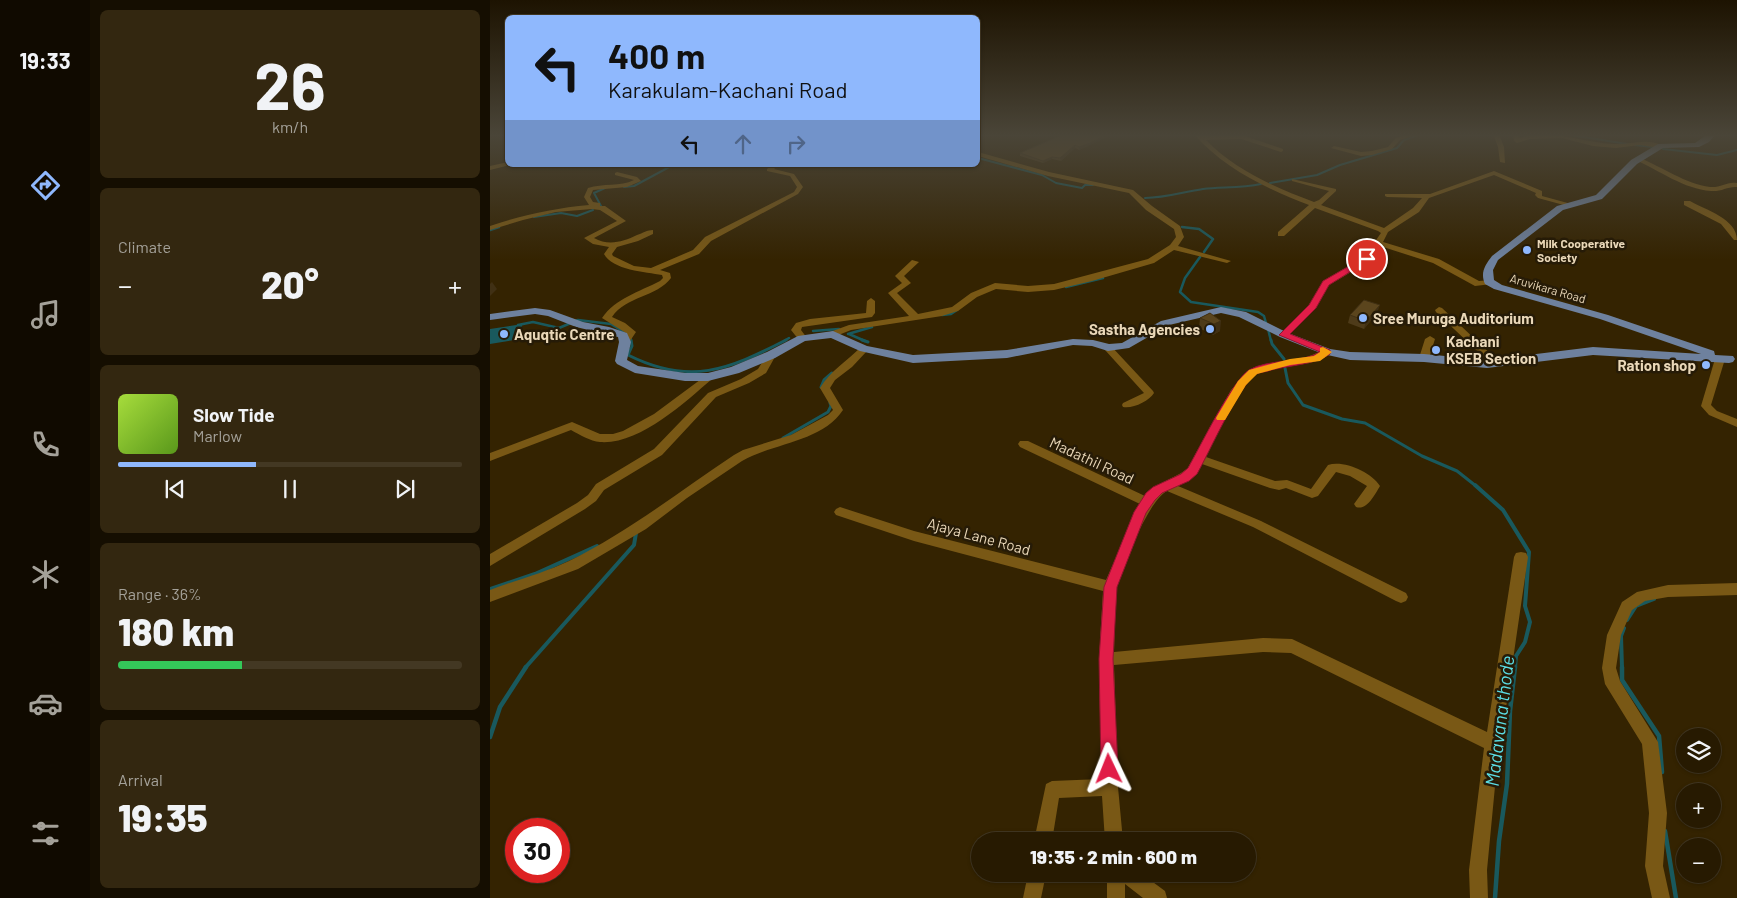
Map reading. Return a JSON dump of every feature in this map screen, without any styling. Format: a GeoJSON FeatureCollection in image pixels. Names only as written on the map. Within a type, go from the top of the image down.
{"type":"FeatureCollection","features":[{"type":"Feature","properties":{"kind":"main road","name":"Aruvikara Road"},"geometry":{"type":"LineString","coordinates":[[1622,176],[1599,197],[1560,208],[1495,258],[1489,265],[1489,282],[1498,287],[1604,317],[1728,360]]}},
{"type":"Feature","properties":{"kind":"main road"},"geometry":{"type":"LineString","coordinates":[[496,316],[535,311],[550,313],[590,328],[609,330],[623,335],[625,342],[621,361],[635,369],[685,377],[708,377],[734,370],[771,355],[802,338],[833,334],[864,349],[913,359],[1007,354],[1073,342],[1092,343],[1108,348],[1125,346],[1165,324],[1221,310],[1242,314],[1284,335],[1327,352],[1350,356],[1424,358],[1487,364],[1593,351],[1728,360]]}},
{"type":"Feature","properties":{"kind":"street"},"geometry":{"type":"LineString","coordinates":[[596,207],[597,205],[590,203],[587,197],[590,188],[605,185],[628,185],[638,180],[626,176]]}},
{"type":"Feature","properties":{"kind":"street"},"geometry":{"type":"LineString","coordinates":[[654,272],[654,269],[696,252],[708,239],[796,194],[800,187],[793,176]]}},
{"type":"Feature","properties":{"kind":"street"},"geometry":{"type":"LineString","coordinates":[[833,334],[849,328],[955,309],[974,295],[994,286],[1028,289],[1054,287],[1089,279],[1151,260],[1173,247],[1180,237],[1177,228],[1149,208],[1131,191],[1057,176]]}},
{"type":"Feature","properties":{"kind":"street"},"geometry":{"type":"LineString","coordinates":[[1252,176],[1314,205],[1384,232]]}},
{"type":"Feature","properties":{"kind":"street"},"geometry":{"type":"LineString","coordinates":[[1387,195],[1426,197],[1486,176]]}},
{"type":"Feature","properties":{"kind":"street"},"geometry":{"type":"LineString","coordinates":[[1501,176],[1540,192],[1538,196],[1540,197],[1571,205]]}},
{"type":"Feature","properties":{"kind":"street"},"geometry":{"type":"LineString","coordinates":[[1673,176],[1713,189],[1723,189],[1730,184],[1737,186]]}},
{"type":"Feature","properties":{"kind":"street"},"geometry":{"type":"LineString","coordinates":[[1282,234],[1334,190],[1294,180]]}},
{"type":"Feature","properties":{"kind":"street"},"geometry":{"type":"LineString","coordinates":[[1284,335],[1313,306],[1326,283],[1367,259],[1385,234],[1384,232],[1416,210],[1426,197]]}},
{"type":"Feature","properties":{"kind":"street"},"geometry":{"type":"LineString","coordinates":[[1687,203],[1724,222],[1737,238]]}},
{"type":"Feature","properties":{"kind":"street"},"geometry":{"type":"LineString","coordinates":[[490,228],[556,210],[596,207],[602,208],[622,222],[588,238],[614,246],[629,243],[650,232]]}},
{"type":"Feature","properties":{"kind":"street"},"geometry":{"type":"LineString","coordinates":[[1378,243],[1436,261],[1478,284],[1489,282]]}},
{"type":"Feature","properties":{"kind":"street"},"geometry":{"type":"LineString","coordinates":[[614,246],[608,254],[610,258],[632,268],[666,272],[667,278],[663,283],[610,312],[607,318],[622,325],[631,332],[625,342]]}},
{"type":"Feature","properties":{"kind":"street"},"geometry":{"type":"LineString","coordinates":[[1173,247],[1227,261]]}},
{"type":"Feature","properties":{"kind":"street"},"geometry":{"type":"LineString","coordinates":[[915,262],[899,276],[907,283],[892,293],[900,298],[907,309],[916,317]]}},
{"type":"Feature","properties":{"kind":"street"},"geometry":{"type":"LineString","coordinates":[[802,338],[796,330],[799,325],[869,315],[871,313],[871,301]]}},
{"type":"Feature","properties":{"kind":"street"},"geometry":{"type":"LineString","coordinates":[[1439,310],[1495,363]]}},
{"type":"Feature","properties":{"kind":"street"},"geometry":{"type":"LineString","coordinates":[[1424,358],[1430,339]]}},
{"type":"Feature","properties":{"kind":"street"},"geometry":{"type":"LineString","coordinates":[[1108,348],[1149,393],[1148,396],[1127,405]]}},
{"type":"Feature","properties":{"kind":"street"},"geometry":{"type":"LineString","coordinates":[[490,596],[573,565],[642,526],[683,495],[747,453],[795,438],[832,418],[838,410],[824,388],[830,378],[849,365],[864,349]]}},
{"type":"Feature","properties":{"kind":"street"},"geometry":{"type":"LineString","coordinates":[[1113,832],[1106,659],[1110,587],[1141,512],[1158,490],[1185,478],[1192,471],[1201,459],[1230,402],[1242,383],[1253,372],[1290,362],[1316,359],[1327,352]]}},
{"type":"Feature","properties":{"kind":"street"},"geometry":{"type":"LineString","coordinates":[[490,562],[581,506],[592,498],[600,487],[658,452],[712,395],[745,381],[762,371],[771,355]]}},
{"type":"Feature","properties":{"kind":"street"},"geometry":{"type":"LineString","coordinates":[[1728,360],[1706,406],[1713,413],[1737,423]]}},
{"type":"Feature","properties":{"kind":"street"},"geometry":{"type":"LineString","coordinates":[[490,457],[572,426],[600,438],[621,436],[663,415],[708,377]]}},
{"type":"Feature","properties":{"kind":"street","name":"Madathil Road"},"geometry":{"type":"LineString","coordinates":[[1024,444],[1147,502]]}},
{"type":"Feature","properties":{"kind":"street"},"geometry":{"type":"LineString","coordinates":[[1201,459],[1274,485],[1287,484],[1312,494],[1332,468],[1340,467],[1374,486],[1360,504]]}},
{"type":"Feature","properties":{"kind":"street"},"geometry":{"type":"LineString","coordinates":[[1167,486],[1257,524],[1401,597]]}},
{"type":"Feature","properties":{"kind":"street","name":"Ajaya Lane Road"},"geometry":{"type":"LineString","coordinates":[[840,512],[914,536],[1110,587]]}},
{"type":"Feature","properties":{"kind":"street"},"geometry":{"type":"LineString","coordinates":[[1479,898],[1478,870],[1493,744],[1520,557]]}},
{"type":"Feature","properties":{"kind":"street"},"geometry":{"type":"LineString","coordinates":[[1661,898],[1654,866],[1658,813],[1656,777],[1650,742],[1613,684],[1609,668],[1614,635],[1628,606],[1642,596],[1668,591],[1737,589]]}},
{"type":"Feature","properties":{"kind":"street"},"geometry":{"type":"LineString","coordinates":[[1106,659],[1263,645],[1292,646],[1493,744]]}},
{"type":"Feature","properties":{"kind":"street"},"geometry":{"type":"LineString","coordinates":[[1045,832],[1052,790],[1110,787]]}},
{"type":"Feature","properties":{"kind":"street"},"geometry":{"type":"LineString","coordinates":[[1032,898],[1035,882]]}},
{"type":"Feature","properties":{"kind":"street"},"geometry":{"type":"LineString","coordinates":[[1116,882],[1116,898]]}},
{"type":"Feature","properties":{"kind":"street"},"geometry":{"type":"LineString","coordinates":[[1138,882],[1158,898]]}},
{"type":"Feature","properties":{"kind":"water","name":"Aquqtic Centre"},"geometry":{"type":"Polygon","coordinates":[[[523,324],[514,340],[490,344],[490,329],[523,324]]]}},
{"type":"Feature","properties":{"kind":"building"},"geometry":{"type":"Polygon","coordinates":[[[1364,300],[1380,305],[1366,321],[1350,315],[1364,300]]]}},
{"type":"Feature","properties":{"kind":"building"},"geometry":{"type":"Polygon","coordinates":[[[1210,313],[1221,321],[1214,324],[1200,318],[1210,313]]]}},
{"type":"Feature","properties":{"kind":"waterway"},"geometry":{"type":"LineString","coordinates":[[624,187],[634,186],[653,176]]}},
{"type":"Feature","properties":{"kind":"waterway"},"geometry":{"type":"LineString","coordinates":[[1044,176],[1056,183],[1082,188],[1085,185],[1093,185]]}},
{"type":"Feature","properties":{"kind":"waterway"},"geometry":{"type":"LineString","coordinates":[[1270,183],[1312,176]]}},
{"type":"Feature","properties":{"kind":"waterway"},"geometry":{"type":"LineString","coordinates":[[1145,198],[1203,189],[1261,184]]}},
{"type":"Feature","properties":{"kind":"waterway"},"geometry":{"type":"LineString","coordinates":[[601,206],[594,193],[605,188]]}},
{"type":"Feature","properties":{"kind":"waterway"},"geometry":{"type":"LineString","coordinates":[[534,217],[561,213],[577,216],[593,210]]}},
{"type":"Feature","properties":{"kind":"waterway"},"geometry":{"type":"LineString","coordinates":[[490,230],[499,227]]}},
{"type":"Feature","properties":{"kind":"waterway"},"geometry":{"type":"LineString","coordinates":[[1182,227],[1199,229],[1213,239],[1204,252]]}},
{"type":"Feature","properties":{"kind":"waterway"},"geometry":{"type":"LineString","coordinates":[[1200,257],[1185,278],[1180,292],[1191,302],[1258,312],[1264,316],[1266,323]]}},
{"type":"Feature","properties":{"kind":"waterway"},"geometry":{"type":"LineString","coordinates":[[1066,287],[1103,278]]}},
{"type":"Feature","properties":{"kind":"waterway"},"geometry":{"type":"LineString","coordinates":[[942,315],[951,314],[957,310]]}},
{"type":"Feature","properties":{"kind":"waterway"},"geometry":{"type":"LineString","coordinates":[[518,325],[533,322],[559,328],[578,320],[611,324],[624,332]]}},
{"type":"Feature","properties":{"kind":"waterway"},"geometry":{"type":"LineString","coordinates":[[848,334],[872,327]]}},
{"type":"Feature","properties":{"kind":"waterway"},"geometry":{"type":"LineString","coordinates":[[813,331],[839,329]]}},
{"type":"Feature","properties":{"kind":"waterway"},"geometry":{"type":"LineString","coordinates":[[1268,329],[1271,341]]}},
{"type":"Feature","properties":{"kind":"waterway"},"geometry":{"type":"LineString","coordinates":[[849,334],[865,341]]}},
{"type":"Feature","properties":{"kind":"waterway"},"geometry":{"type":"LineString","coordinates":[[630,337],[631,341]]}},
{"type":"Feature","properties":{"kind":"waterway"},"geometry":{"type":"LineString","coordinates":[[784,341],[789,338]]}},
{"type":"Feature","properties":{"kind":"waterway"},"geometry":{"type":"LineString","coordinates":[[631,340],[632,346],[628,355],[671,370],[690,372],[727,366],[765,351],[786,340]]}},
{"type":"Feature","properties":{"kind":"waterway"},"geometry":{"type":"LineString","coordinates":[[1271,340],[1284,359]]}},
{"type":"Feature","properties":{"kind":"waterway"},"geometry":{"type":"LineString","coordinates":[[1285,368],[1288,383],[1303,405],[1342,419],[1365,423],[1422,456],[1457,471],[1476,486]]}},
{"type":"Feature","properties":{"kind":"waterway"},"geometry":{"type":"LineString","coordinates":[[821,387],[824,380],[832,373]]}},
{"type":"Feature","properties":{"kind":"waterway"},"geometry":{"type":"LineString","coordinates":[[783,438],[828,412],[831,406],[830,403]]}},
{"type":"Feature","properties":{"kind":"waterway","name":"Madavana thode"},"geometry":{"type":"LineString","coordinates":[[1475,485],[1503,510],[1529,552],[1525,606],[1530,622],[1525,642],[1516,656],[1515,668]]}},
{"type":"Feature","properties":{"kind":"waterway"},"geometry":{"type":"LineString","coordinates":[[525,668],[634,545],[636,533]]}},
{"type":"Feature","properties":{"kind":"waterway"},"geometry":{"type":"LineString","coordinates":[[490,589],[535,574],[597,546]]}},
{"type":"Feature","properties":{"kind":"waterway"},"geometry":{"type":"LineString","coordinates":[[1627,620],[1636,606],[1654,599]]}},
{"type":"Feature","properties":{"kind":"waterway"},"geometry":{"type":"LineString","coordinates":[[1622,668],[1621,636],[1624,628]]}},
{"type":"Feature","properties":{"kind":"waterway"},"geometry":{"type":"LineString","coordinates":[[490,737],[500,707],[526,667]]}},
{"type":"Feature","properties":{"kind":"waterway","name":"Madavana thode"},"geometry":{"type":"LineString","coordinates":[[1495,898],[1499,841],[1507,784],[1510,711],[1515,667]]}},
{"type":"Feature","properties":{"kind":"waterway"},"geometry":{"type":"LineString","coordinates":[[1622,668],[1622,680],[1659,736],[1662,772]]}},
{"type":"Feature","properties":{"kind":"waterway"},"geometry":{"type":"LineString","coordinates":[[1665,831],[1676,898]]}},
{"type":"Feature","properties":{"kind":"slow traffic"},"geometry":{"type":"LineString","coordinates":[[1221,418],[1242,383],[1253,372],[1290,362],[1316,359],[1327,352],[1323,350]]}},
{"type":"Feature","properties":{"kind":"place","name":"Milk Cooperative Society"},"geometry":{"type":"Point","coordinates":[1527,250]}},
{"type":"Feature","properties":{"kind":"place","name":"Sree Muruga Auditorium"},"geometry":{"type":"Point","coordinates":[1363,318]}},
{"type":"Feature","properties":{"kind":"place","name":"Sastha Agencies"},"geometry":{"type":"Point","coordinates":[1210,329]}},
{"type":"Feature","properties":{"kind":"place","name":"Aquqtic Centre"},"geometry":{"type":"Point","coordinates":[504,334]}},
{"type":"Feature","properties":{"kind":"place","name":"Kachani KSEB Section"},"geometry":{"type":"Point","coordinates":[1436,350]}},
{"type":"Feature","properties":{"kind":"place","name":"Ration shop"},"geometry":{"type":"Point","coordinates":[1706,365]}},
{"type":"Feature","properties":{"kind":"route"},"geometry":{"type":"LineString","coordinates":[[1109,769],[1106,659],[1110,587],[1141,512],[1151,496],[1158,490],[1185,478],[1192,471],[1199,462],[1230,402],[1242,383],[1253,372],[1290,362],[1309,361],[1327,352],[1284,335],[1309,311],[1330,279],[1367,259]]}}]}
